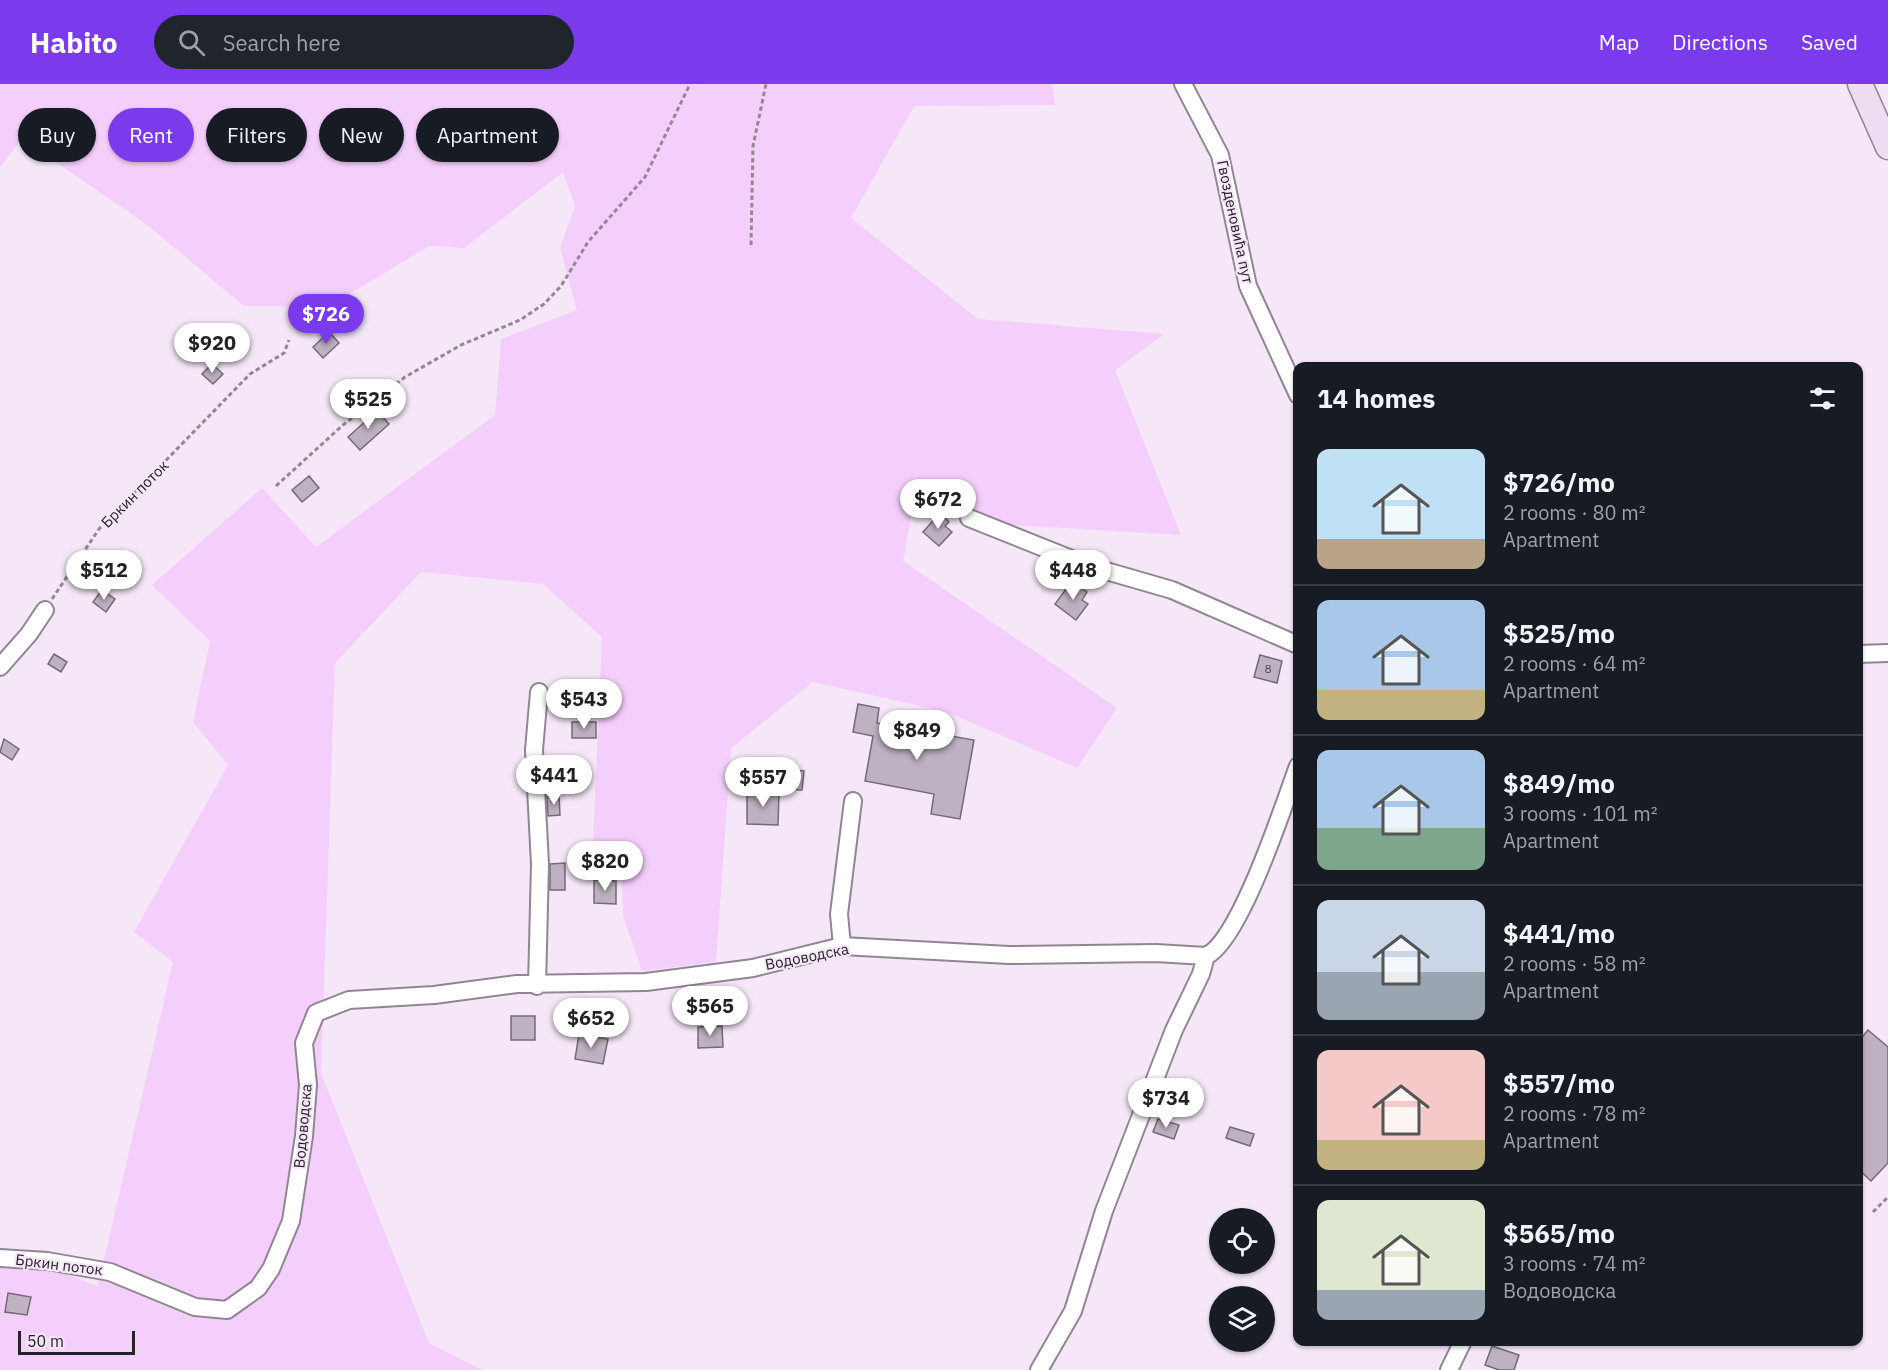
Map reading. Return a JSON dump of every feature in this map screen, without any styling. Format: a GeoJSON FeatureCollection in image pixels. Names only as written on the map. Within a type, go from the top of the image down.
{"type":"FeatureCollection","features":[{"type":"Feature","properties":{"kind":"main road"},"geometry":{"type":"LineString","coordinates":[[1860,84],[1888,147]]}},
{"type":"Feature","properties":{"kind":"street","name":"Гвозденовића пут"},"geometry":{"type":"LineString","coordinates":[[1183,84],[1220,155],[1248,286],[1293,384]]}},
{"type":"Feature","properties":{"kind":"street"},"geometry":{"type":"LineString","coordinates":[[969,518],[1089,566],[1172,590],[1293,643]]}},
{"type":"Feature","properties":{"kind":"street"},"geometry":{"type":"LineString","coordinates":[[0,667],[45,610]]}},
{"type":"Feature","properties":{"kind":"street"},"geometry":{"type":"LineString","coordinates":[[1863,655],[1888,654]]}},
{"type":"Feature","properties":{"kind":"street"},"geometry":{"type":"LineString","coordinates":[[537,986],[540,864],[534,750],[539,692]]}},
{"type":"Feature","properties":{"kind":"street"},"geometry":{"type":"LineString","coordinates":[[1039,1370],[1073,1311],[1104,1211],[1174,1029],[1201,974],[1206,956],[1219,946],[1256,881],[1293,780]]}},
{"type":"Feature","properties":{"kind":"street"},"geometry":{"type":"LineString","coordinates":[[842,946],[839,914],[853,801]]}},
{"type":"Feature","properties":{"kind":"street","name":"Водоводска"},"geometry":{"type":"LineString","coordinates":[[150,1288],[195,1307],[226,1310],[258,1288],[271,1269],[291,1221],[304,1136],[308,1085],[304,1043],[316,1013],[349,1000],[434,995],[517,984],[537,986],[656,981],[753,968],[842,946],[1009,955],[1156,953],[1206,956]]}},
{"type":"Feature","properties":{"kind":"street","name":"Бркин поток"},"geometry":{"type":"LineString","coordinates":[[0,1258],[47,1261],[110,1272],[150,1288]]}},
{"type":"Feature","properties":{"kind":"street"},"geometry":{"type":"LineString","coordinates":[[1449,1370],[1461,1346]]}},
{"type":"Feature","properties":{"kind":"path"},"geometry":{"type":"LineString","coordinates":[[276,486],[343,425],[405,376],[461,345],[520,320],[544,304],[561,286],[588,242],[645,177],[690,84]]}},
{"type":"Feature","properties":{"kind":"path"},"geometry":{"type":"LineString","coordinates":[[751,245],[753,146],[766,84]]}},
{"type":"Feature","properties":{"kind":"path","name":"Бркин поток"},"geometry":{"type":"LineString","coordinates":[[45,610],[99,529],[250,375],[284,353],[289,340]]}},
{"type":"Feature","properties":{"kind":"path"},"geometry":{"type":"LineString","coordinates":[[1873,1212],[1888,1197]]}},
{"type":"Feature","properties":{"kind":"shaded area"},"geometry":{"type":"Polygon","coordinates":[[[0,84],[1052,84],[1055,105],[914,106],[851,218],[978,319],[1164,334],[1115,370],[1181,535],[997,524],[915,497],[903,561],[1117,708],[1077,768],[947,712],[813,682],[731,748],[716,962],[642,971],[623,916],[622,872],[592,868],[602,637],[543,584],[421,572],[335,663],[321,1073],[429,1343],[483,1370],[0,1370],[0,1268],[58,1271],[98,1286],[173,962],[134,932],[228,765],[193,722],[210,641],[152,585],[262,488],[316,547],[495,415],[501,339],[577,310],[560,248],[575,206],[563,172],[464,248],[429,246],[328,307],[244,306],[146,224],[56,162],[96,162],[96,108],[18,108],[18,144],[0,167],[0,84]]]}},
{"type":"Feature","properties":{"kind":"building"},"geometry":{"type":"Polygon","coordinates":[[[329,332],[339,343],[323,358],[313,347],[329,332]]]}},
{"type":"Feature","properties":{"kind":"building"},"geometry":{"type":"Polygon","coordinates":[[[212,364],[223,374],[213,384],[202,374],[212,364]]]}},
{"type":"Feature","properties":{"kind":"building"},"geometry":{"type":"Polygon","coordinates":[[[377,411],[389,424],[360,450],[348,437],[377,411]]]}},
{"type":"Feature","properties":{"kind":"building"},"geometry":{"type":"Polygon","coordinates":[[[309,476],[319,488],[302,502],[292,490],[309,476]]]}},
{"type":"Feature","properties":{"kind":"building"},"geometry":{"type":"Polygon","coordinates":[[[940,513],[949,522],[945,526],[952,532],[939,546],[923,532],[940,513]]]}},
{"type":"Feature","properties":{"kind":"building"},"geometry":{"type":"Polygon","coordinates":[[[1072,581],[1087,592],[1082,600],[1088,604],[1076,620],[1055,604],[1072,581]]]}},
{"type":"Feature","properties":{"kind":"building"},"geometry":{"type":"Polygon","coordinates":[[[102,590],[115,599],[106,612],[93,602],[102,590]]]}},
{"type":"Feature","properties":{"kind":"building"},"geometry":{"type":"Polygon","coordinates":[[[54,654],[67,662],[61,672],[48,664],[54,654]]]}},
{"type":"Feature","properties":{"kind":"building"},"geometry":{"type":"Polygon","coordinates":[[[1260,655],[1282,661],[1277,683],[1254,677],[1260,655]]]}},
{"type":"Feature","properties":{"kind":"building"},"geometry":{"type":"Polygon","coordinates":[[[858,704],[879,708],[877,723],[974,740],[960,819],[931,814],[934,794],[865,781],[873,736],[853,732],[858,704]]]}},
{"type":"Feature","properties":{"kind":"building"},"geometry":{"type":"Polygon","coordinates":[[[572,722],[596,722],[596,738],[572,738],[572,722]]]}},
{"type":"Feature","properties":{"kind":"building"},"geometry":{"type":"Polygon","coordinates":[[[4,739],[19,749],[12,760],[0,752],[4,739]]]}},
{"type":"Feature","properties":{"kind":"building"},"geometry":{"type":"Polygon","coordinates":[[[787,769],[804,771],[802,790],[784,789],[787,769]]]}},
{"type":"Feature","properties":{"kind":"building"},"geometry":{"type":"Polygon","coordinates":[[[747,792],[779,792],[778,825],[747,824],[747,792]]]}},
{"type":"Feature","properties":{"kind":"building"},"geometry":{"type":"Polygon","coordinates":[[[559,796],[560,815],[548,816],[547,797],[559,796]]]}},
{"type":"Feature","properties":{"kind":"building"},"geometry":{"type":"Polygon","coordinates":[[[565,863],[565,890],[550,890],[550,864],[565,863]]]}},
{"type":"Feature","properties":{"kind":"building"},"geometry":{"type":"Polygon","coordinates":[[[594,880],[616,881],[616,904],[594,903],[594,880]]]}},
{"type":"Feature","properties":{"kind":"building"},"geometry":{"type":"Polygon","coordinates":[[[511,1016],[535,1016],[535,1040],[511,1040],[511,1016]]]}},
{"type":"Feature","properties":{"kind":"building"},"geometry":{"type":"Polygon","coordinates":[[[722,1026],[723,1047],[698,1048],[698,1027],[722,1026]]]}},
{"type":"Feature","properties":{"kind":"building"},"geometry":{"type":"Polygon","coordinates":[[[1868,1030],[1888,1047],[1888,1163],[1871,1181],[1863,1174],[1863,1036],[1868,1030]]]}},
{"type":"Feature","properties":{"kind":"building"},"geometry":{"type":"Polygon","coordinates":[[[579,1034],[608,1039],[603,1064],[575,1059],[579,1034]]]}},
{"type":"Feature","properties":{"kind":"building"},"geometry":{"type":"Polygon","coordinates":[[[1158,1119],[1179,1125],[1174,1139],[1153,1132],[1158,1119]]]}},
{"type":"Feature","properties":{"kind":"building"},"geometry":{"type":"Polygon","coordinates":[[[1230,1127],[1254,1134],[1250,1146],[1226,1138],[1230,1127]]]}},
{"type":"Feature","properties":{"kind":"building"},"geometry":{"type":"Polygon","coordinates":[[[8,1293],[31,1297],[27,1315],[5,1312],[8,1293]]]}},
{"type":"Feature","properties":{"kind":"building"},"geometry":{"type":"Polygon","coordinates":[[[1492,1346],[1519,1355],[1514,1370],[1499,1370],[1485,1365],[1492,1346]]]}}]}
